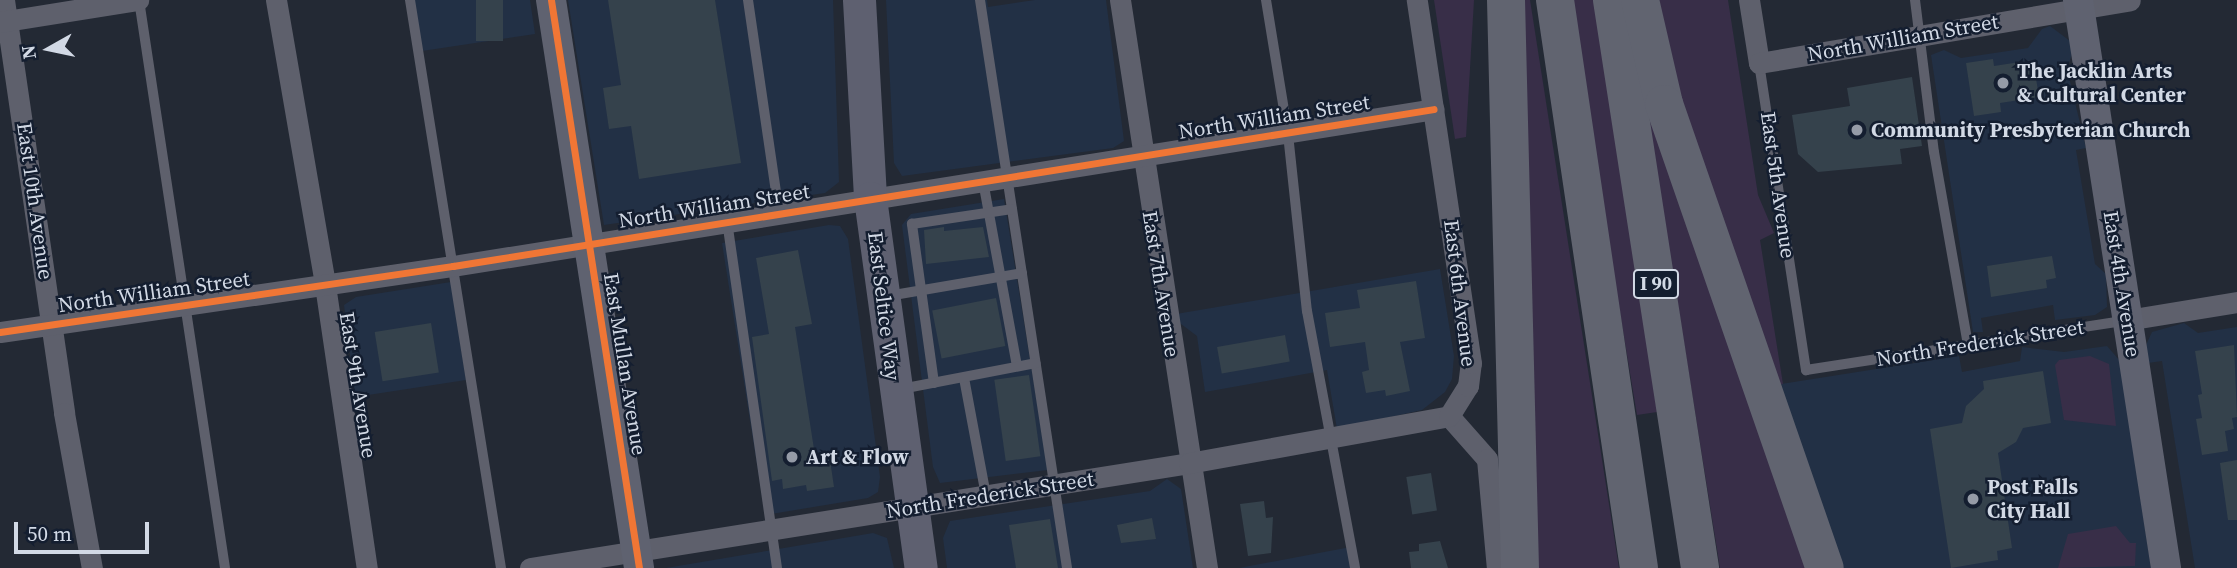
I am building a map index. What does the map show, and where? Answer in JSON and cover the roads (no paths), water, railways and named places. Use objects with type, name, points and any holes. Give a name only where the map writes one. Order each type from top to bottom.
[{"type":"highway","points":[[1506,0],[1520,429],[1520,568]]},
{"type":"highway","points":[[1555,0],[1640,568]]},
{"type":"highway","name":"I 90","points":[[1612,0],[1700,568]]},
{"type":"highway","points":[[1640,0],[1664,104],[1825,568]]},
{"type":"main road","name":"East Seltice Way","points":[[859,0],[870,198],[921,568]]},
{"type":"street","points":[[4,14],[138,0]]},
{"type":"street","name":"East 9th Avenue","points":[[276,0],[325,285],[367,568]]},
{"type":"street","name":"East Mullan Avenue","points":[[551,0],[638,559]]},
{"type":"street","name":"East 7th Avenue","points":[[1120,0],[1207,568]]},
{"type":"street","name":"East 6th Avenue","points":[[1417,0],[1471,363],[1468,386],[1449,416]]},
{"type":"street","name":"East 5th Avenue","points":[[1749,0],[1759,63]]},
{"type":"street","name":"North William Street","points":[[1759,63],[2079,4],[2130,0]]},
{"type":"street","name":"East 4th Avenue","points":[[2079,4],[2166,568]]},
{"type":"street","name":"East 10th Avenue","points":[[4,14],[92,568]]},
{"type":"street","name":"North William Street","points":[[0,332],[453,266],[1434,109]]},
{"type":"street","name":"North Frederick Street","points":[[2127,320],[2237,302]]},
{"type":"street","points":[[1449,416],[1486,459],[1497,568]]},
{"type":"street","name":"North Frederick Street","points":[[530,568],[638,559],[771,529],[1333,439],[1449,416]]},
{"type":"lane","points":[[138,0],[225,568]]},
{"type":"lane","points":[[410,0],[501,568]]},
{"type":"lane","points":[[748,0],[779,213]]},
{"type":"lane","points":[[979,0],[1067,568]]},
{"type":"lane","points":[[1266,0],[1288,134],[1307,311],[1355,568]]},
{"type":"lane","points":[[1914,0],[1934,152],[1968,344]]},
{"type":"lane","name":"East 5th Avenue","points":[[1759,63],[1806,370]]},
{"type":"lane","points":[[983,181],[1003,276],[1017,366]]},
{"type":"lane","points":[[934,383],[912,223],[1012,208]]},
{"type":"lane","points":[[727,222],[777,568]]},
{"type":"lane","points":[[882,297],[1022,273]]},
{"type":"lane","name":"North Frederick Street","points":[[1806,370],[2127,320]]},
{"type":"lane","points":[[895,390],[1035,363]]},
{"type":"lane","points":[[964,377],[986,496]]},
{"type":"place","name":"The Jacklin Arts & Cultural Center","points":[[2003,83]]},
{"type":"place","name":"Community Presbyterian Church","points":[[1857,130]]},
{"type":"place","name":"Art & Flow","points":[[792,457]]},
{"type":"place","name":"Post Falls City Hall","points":[[1973,499]]}]
